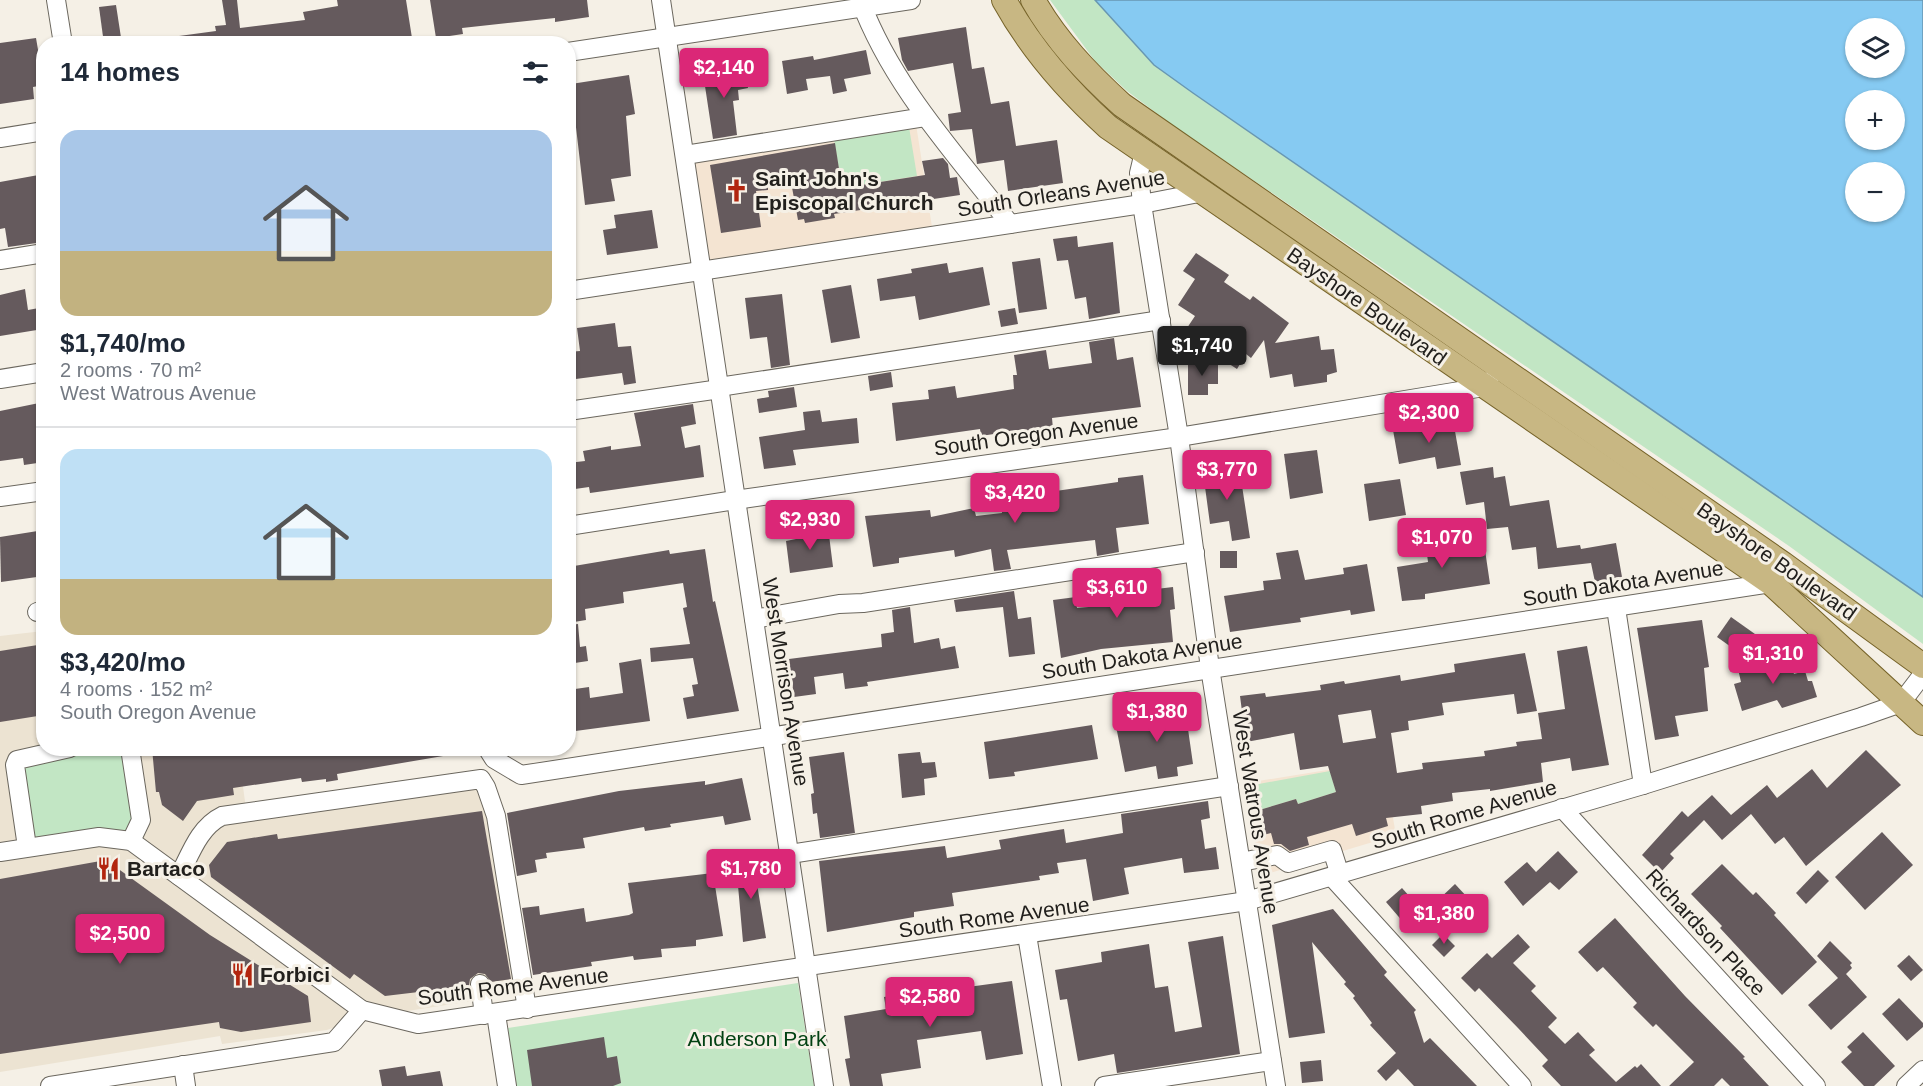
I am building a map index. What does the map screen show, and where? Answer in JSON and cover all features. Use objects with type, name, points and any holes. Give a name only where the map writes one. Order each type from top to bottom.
[{"type":"main road","name":"Bayshore Boulevard","points":[[1004,0],[1030,44],[1058,78],[1108,127],[1771,583],[1923,723]]},
{"type":"main road","name":"Bayshore Boulevard","points":[[1033,0],[1064,45],[1091,77],[1122,105],[1783,564],[1923,666]]},
{"type":"street","points":[[56,0],[62,36]]},
{"type":"street","name":"West Morrison Avenue","points":[[661,0],[824,1086]]},
{"type":"street","points":[[576,51],[667,38],[862,4],[911,0]]},
{"type":"street","points":[[862,4],[908,92],[925,117],[1010,224]]},
{"type":"street","points":[[685,155],[925,117]]},
{"type":"street","points":[[0,138],[36,132]]},
{"type":"street","name":"West Watrous Avenue","points":[[1144,152],[1139,173],[1142,204],[1179,437],[1210,668],[1276,1086]]},
{"type":"street","name":"South Orleans Avenue","points":[[576,290],[1142,204],[1204,192]]},
{"type":"street","points":[[0,260],[36,254]]},
{"type":"street","points":[[576,410],[1161,320]]},
{"type":"street","points":[[1484,387],[1501,367]]},
{"type":"street","points":[[0,379],[36,373]]},
{"type":"street","name":"South Oregon Avenue","points":[[576,525],[1179,437],[1484,387]]},
{"type":"street","points":[[0,497],[36,492]]},
{"type":"street","points":[[754,619],[839,603],[863,603],[1195,552]]},
{"type":"street","name":"South Dakota Avenue","points":[[492,756],[521,775],[1771,583]]},
{"type":"street","points":[[1616,608],[1643,785]]},
{"type":"street","points":[[1901,703],[1923,674]]},
{"type":"street","name":"South Rome Avenue","points":[[362,1010],[418,1024],[527,1010],[1247,901],[1643,785],[1901,703]]},
{"type":"street","points":[[27,847],[15,765],[17,760],[36,756]]},
{"type":"street","points":[[131,756],[141,820],[131,841]]},
{"type":"street","points":[[179,876],[202,833],[212,820],[222,816],[481,779],[496,816],[527,1010]]},
{"type":"street","points":[[789,854],[1229,786]]},
{"type":"street","name":"Richardson Place","points":[[1562,808],[1816,1086]]},
{"type":"street","points":[[0,852],[99,837],[131,841],[362,1010],[334,1042],[50,1086]]},
{"type":"street","points":[[1241,862],[1277,855],[1288,863],[1332,850],[1336,876],[1522,1086]]},
{"type":"street","points":[[1028,935],[1052,1086]]},
{"type":"street","points":[[480,984],[507,1086]]},
{"type":"street","points":[[1104,1086],[1162,1082],[1272,1061]]},
{"type":"street","points":[[183,1065],[186,1086]]},
{"type":"street","points":[[1906,1086],[1923,1070]]},
{"type":"shaded area","points":[[916,124],[932,227],[709,261],[692,157]]},
{"type":"shaded area","points":[[36,632],[36,756],[239,756],[246,809],[490,781],[523,993],[395,1013],[383,1010],[327,1030],[222,1044],[220,1036],[0,1072],[0,636]]},
{"type":"shaded area","points":[[1383,761],[1396,835],[1260,876],[1246,783]]},
{"type":"green space","points":[[1050,0],[1095,0],[1154,65],[1923,597],[1923,644],[1789,546],[1171,124],[1127,91],[1095,61]]},
{"type":"green space","points":[[909,127],[917,176],[842,188],[834,139]]},
{"type":"green space","points":[[41,756],[127,756],[141,822],[129,836],[30,839],[19,760]]},
{"type":"green space","points":[[1330,771],[1336,792],[1298,804],[1296,799],[1256,811],[1248,786]]},
{"type":"green space","name":"Anderson Park","points":[[798,983],[814,1086],[516,1086],[508,1028]]},
{"type":"water","points":[[1095,0],[1923,0],[1923,597],[1154,65]]},
{"type":"building","points":[[222,0],[237,0],[240,28],[305,20],[303,12],[338,6],[337,0],[406,0],[412,36],[179,36],[216,31],[215,26],[226,25]]},
{"type":"building","points":[[430,0],[587,0],[589,17],[555,22],[555,18],[462,28],[463,34],[436,36]]},
{"type":"building","points":[[116,5],[121,36],[103,36],[99,7]]},
{"type":"building","points":[[966,27],[972,69],[984,67],[991,104],[1009,101],[1016,146],[1057,140],[1063,183],[1008,191],[1004,160],[977,164],[972,129],[950,131],[948,114],[961,112],[953,63],[908,71],[902,60],[898,38]]},
{"type":"building","points":[[36,38],[34,99],[0,104],[0,43]]},
{"type":"building","points":[[866,50],[871,74],[844,79],[847,91],[833,94],[830,76],[806,79],[808,90],[787,94],[782,61],[813,56],[814,60]]},
{"type":"building","points":[[745,67],[748,88],[738,90],[739,100],[733,101],[737,135],[713,139],[703,73]]},
{"type":"building","points":[[629,75],[635,114],[626,116],[631,176],[611,179],[615,201],[585,205],[576,127],[576,83]]},
{"type":"building","points":[[835,143],[842,188],[925,175],[922,161],[943,158],[948,164],[950,178],[957,177],[960,195],[834,214],[835,218],[805,223],[804,219],[798,220],[791,182],[768,185],[768,190],[756,191],[761,227],[721,233],[710,165]]},
{"type":"building","points":[[36,175],[36,243],[8,247],[5,228],[0,229],[0,182]]},
{"type":"building","points":[[652,210],[658,248],[607,255],[603,230],[616,228],[614,215]]},
{"type":"building","points":[[1077,236],[1078,247],[1113,242],[1120,313],[1089,319],[1086,297],[1075,299],[1068,260],[1057,261],[1053,239]]},
{"type":"building","points":[[1196,253],[1229,275],[1224,282],[1250,300],[1253,296],[1289,323],[1275,343],[1319,336],[1321,350],[1334,349],[1337,372],[1327,375],[1327,382],[1294,387],[1292,374],[1270,378],[1264,340],[1251,358],[1246,354],[1237,369],[1183,334],[1195,316],[1178,305],[1195,279],[1183,271]]},
{"type":"building","points":[[1040,258],[1047,309],[1019,313],[1012,262]]},
{"type":"building","points":[[947,263],[949,273],[983,267],[990,305],[919,320],[915,296],[880,301],[877,279],[912,273],[911,269]]},
{"type":"building","points":[[851,285],[860,338],[831,343],[822,290]]},
{"type":"building","points":[[25,289],[28,310],[36,309],[36,330],[0,336],[0,295]]},
{"type":"building","points":[[782,294],[790,365],[771,368],[767,337],[750,339],[745,298]]},
{"type":"building","points":[[1015,308],[1018,324],[1001,327],[998,311]]},
{"type":"building","points":[[615,323],[618,347],[631,346],[636,383],[624,385],[622,373],[576,379],[576,351],[580,351],[577,328]]},
{"type":"building","points":[[1114,338],[1117,360],[1133,357],[1141,407],[1052,418],[1053,429],[1020,433],[1019,430],[981,436],[980,429],[896,441],[892,403],[929,399],[928,390],[955,386],[957,398],[1014,389],[1013,375],[1017,375],[1014,355],[1046,350],[1049,369],[1092,363],[1089,342]]},
{"type":"building","points":[[1188,362],[1218,362],[1218,384],[1208,384],[1208,395],[1188,395]]},
{"type":"building","points":[[891,372],[893,387],[870,391],[868,376]]},
{"type":"building","points":[[794,387],[797,407],[759,413],[757,399],[769,397],[768,391]]},
{"type":"building","points":[[36,404],[36,463],[24,465],[23,458],[0,461],[0,411]]},
{"type":"building","points":[[693,404],[696,424],[681,427],[685,448],[700,445],[704,477],[590,493],[589,487],[576,489],[576,462],[585,461],[583,451],[611,446],[611,450],[641,446],[634,413]]},
{"type":"building","points":[[820,410],[822,422],[857,418],[859,443],[793,450],[796,465],[764,469],[759,437],[805,430],[803,412]]},
{"type":"building","points":[[1453,420],[1461,465],[1437,469],[1435,457],[1399,464],[1393,430]]},
{"type":"building","points":[[1317,450],[1323,493],[1290,499],[1284,454]]},
{"type":"building","points":[[1239,466],[1250,538],[1232,541],[1229,521],[1210,524],[1203,472]]},
{"type":"building","points":[[1493,467],[1494,478],[1505,476],[1510,506],[1549,500],[1557,548],[1580,545],[1581,549],[1616,543],[1622,577],[1595,582],[1591,563],[1538,569],[1536,547],[1512,550],[1508,527],[1487,529],[1484,502],[1466,505],[1460,472]]},
{"type":"building","points":[[1143,475],[1149,524],[1116,528],[1119,552],[1097,556],[1095,540],[1007,550],[1011,569],[994,571],[991,549],[955,557],[954,550],[899,558],[899,563],[873,567],[865,516],[930,510],[931,517],[974,508],[976,516],[1002,513],[1001,499],[1118,482],[1118,478]]},
{"type":"building","points":[[1400,479],[1406,515],[1369,521],[1364,484]]},
{"type":"building","points":[[1439,521],[1444,556],[1485,550],[1490,584],[1425,594],[1425,599],[1402,601],[1397,567],[1428,562],[1423,524]]},
{"type":"building","points":[[828,527],[833,567],[790,573],[786,541],[796,539],[795,532]]},
{"type":"building","points":[[36,531],[36,577],[1,582],[0,537]]},
{"type":"building","points":[[705,549],[713,602],[715,601],[739,711],[687,719],[683,698],[694,696],[692,685],[698,684],[693,658],[651,662],[650,648],[690,644],[683,608],[687,607],[683,583],[623,592],[624,603],[585,609],[586,620],[576,622],[576,566],[669,550],[670,554]]},
{"type":"building","points":[[1298,550],[1305,580],[1344,574],[1343,568],[1367,564],[1375,611],[1351,615],[1350,610],[1300,618],[1301,622],[1230,632],[1224,596],[1264,590],[1263,581],[1281,579],[1276,553]]},
{"type":"building","points":[[1220,551],[1237,551],[1237,568],[1220,568]]},
{"type":"building","points":[[1145,571],[1148,590],[1173,587],[1175,609],[1170,610],[1173,642],[1101,649],[1061,658],[1053,600],[1076,597],[1077,608],[1123,604],[1119,575]]},
{"type":"building","points":[[1014,591],[1018,619],[1031,617],[1035,654],[1009,657],[1003,607],[956,612],[954,600]]},
{"type":"building","points":[[910,607],[914,643],[939,638],[941,649],[955,646],[959,668],[867,682],[868,686],[845,689],[843,673],[814,677],[816,694],[794,697],[789,659],[882,647],[881,634],[894,632],[892,610]]},
{"type":"building","points":[[1731,617],[1762,639],[1748,659],[1717,637]]},
{"type":"building","points":[[1702,620],[1709,667],[1704,668],[1708,711],[1675,716],[1679,736],[1655,740],[1637,628]]},
{"type":"building","points":[[576,624],[578,624],[580,647],[586,646],[588,661],[576,663]]},
{"type":"building","points":[[36,645],[36,716],[0,722],[0,651]]},
{"type":"building","points":[[1587,646],[1609,765],[1572,771],[1570,758],[1541,763],[1543,782],[1490,791],[1490,789],[1452,793],[1453,801],[1421,806],[1422,814],[1386,818],[1388,826],[1356,836],[1352,824],[1307,837],[1309,845],[1290,851],[1281,844],[1274,844],[1271,833],[1263,835],[1256,811],[1296,799],[1298,804],[1336,792],[1328,766],[1300,770],[1294,733],[1246,742],[1240,696],[1265,693],[1266,697],[1321,690],[1320,685],[1344,681],[1345,684],[1400,675],[1401,681],[1455,672],[1454,664],[1525,653],[1537,711],[1517,714],[1514,694],[1442,703],[1444,715],[1408,721],[1409,730],[1391,733],[1397,773],[1423,769],[1422,763],[1485,756],[1484,751],[1517,746],[1516,742],[1542,739],[1538,713],[1565,709],[1557,651]],"holes":[[[1371,710],[1376,738],[1343,743],[1338,715]]]},
{"type":"building","points":[[1777,656],[1779,662],[1789,659],[1794,674],[1805,671],[1808,681],[1812,681],[1817,697],[1782,708],[1777,700],[1742,711],[1734,684],[1741,682],[1738,669]]},
{"type":"building","points":[[641,659],[650,721],[576,731],[576,689],[589,687],[590,698],[623,693],[619,663]]},
{"type":"building","points":[[1176,707],[1177,715],[1191,713],[1193,728],[1188,729],[1193,764],[1177,767],[1178,776],[1158,779],[1156,766],[1125,772],[1116,726],[1148,720],[1147,711]]},
{"type":"building","points":[[1092,725],[1098,759],[1014,772],[1015,776],[989,779],[984,742]]},
{"type":"building","points":[[1866,750],[1901,785],[1806,866],[1784,837],[1775,844],[1751,814],[1722,840],[1704,820],[1670,854],[1674,858],[1660,873],[1642,855],[1682,811],[1688,817],[1712,795],[1731,815],[1767,785],[1777,798],[1812,769],[1827,788]]},
{"type":"building","points":[[844,752],[855,833],[820,838],[817,813],[813,814],[811,794],[814,793],[809,757]]},
{"type":"building","points":[[920,752],[922,763],[935,762],[937,777],[924,779],[925,795],[902,798],[898,754]]},
{"type":"building","points":[[153,756],[443,756],[337,774],[338,780],[326,782],[326,779],[302,782],[301,778],[233,788],[234,795],[197,801],[183,821],[162,805],[159,792],[156,792]]},
{"type":"building","points":[[742,778],[751,820],[725,825],[723,816],[670,824],[671,827],[645,831],[644,827],[583,838],[585,848],[546,853],[547,858],[535,860],[537,872],[517,876],[507,813],[619,791],[705,781],[705,785]]},
{"type":"building","points":[[1208,801],[1210,818],[1201,820],[1205,849],[1216,847],[1219,869],[1184,873],[1182,858],[1124,868],[1129,894],[1093,901],[1086,859],[1057,863],[1059,873],[1039,876],[1040,880],[952,893],[954,906],[914,912],[914,917],[827,932],[819,861],[945,846],[947,858],[1001,849],[999,840],[1064,829],[1066,843],[1123,833],[1121,814]]},
{"type":"building","points":[[482,811],[511,979],[491,982],[485,974],[478,973],[470,979],[469,986],[385,996],[354,974],[350,979],[211,877],[209,865],[227,842],[277,834],[278,839]]},
{"type":"building","points":[[1882,832],[1913,865],[1865,910],[1835,877]]},
{"type":"building","points":[[1558,851],[1578,872],[1559,890],[1550,882],[1523,906],[1504,882],[1527,862],[1536,872]]},
{"type":"building","points":[[106,860],[210,935],[308,996],[311,1022],[241,1032],[220,1028],[219,1022],[0,1054],[0,879]]},
{"type":"building","points":[[763,861],[765,883],[757,884],[766,938],[743,942],[736,863]]},
{"type":"building","points":[[1722,864],[1753,895],[1756,892],[1817,962],[1782,995],[1691,894]]},
{"type":"building","points":[[1818,870],[1829,881],[1806,904],[1796,893]]},
{"type":"building","points":[[713,873],[723,936],[696,940],[696,946],[661,949],[662,957],[634,960],[633,956],[591,962],[592,966],[533,975],[522,908],[539,906],[540,915],[584,908],[586,922],[629,915],[633,913],[628,883]]},
{"type":"building","points":[[1455,884],[1481,912],[1461,931],[1435,903]]},
{"type":"building","points":[[1402,888],[1426,915],[1410,930],[1386,902]]},
{"type":"building","points":[[1333,909],[1387,972],[1384,975],[1416,1010],[1414,1012],[1424,1043],[1430,1038],[1477,1086],[1414,1086],[1398,1069],[1386,1081],[1377,1071],[1396,1053],[1370,1025],[1372,1023],[1353,998],[1355,996],[1344,984],[1346,982],[1312,942],[1325,1033],[1289,1038],[1272,925]]},
{"type":"building","points":[[1615,918],[1685,996],[1745,1057],[1743,1058],[1769,1086],[1730,1086],[1722,1078],[1714,1086],[1669,1086],[1694,1062],[1656,1024],[1653,1027],[1633,1007],[1637,1003],[1603,967],[1597,972],[1578,952]]},
{"type":"building","points":[[1443,934],[1455,946],[1444,957],[1432,945]]},
{"type":"building","points":[[1518,934],[1530,947],[1513,963],[1536,986],[1531,991],[1557,1018],[1548,1027],[1565,1044],[1578,1032],[1595,1050],[1589,1055],[1616,1082],[1635,1066],[1637,1068],[1641,1064],[1661,1086],[1561,1086],[1542,1066],[1548,1060],[1479,988],[1475,992],[1461,978],[1487,953],[1492,958]]},
{"type":"building","points":[[1223,936],[1240,1054],[1117,1073],[1114,1054],[1078,1061],[1067,999],[1060,1000],[1055,970],[1102,962],[1101,952],[1149,944],[1155,988],[1168,986],[1175,1032],[1202,1027],[1188,942]]},
{"type":"building","points":[[1830,941],[1852,963],[1850,965],[1852,968],[1846,974],[1867,997],[1831,1030],[1808,1005],[1838,978],[1817,956]]},
{"type":"building","points":[[1909,955],[1923,970],[1911,981],[1897,966]]},
{"type":"building","points":[[1012,981],[1023,1054],[986,1060],[981,1031],[917,1040],[921,1068],[881,1074],[883,1086],[850,1086],[845,1059],[850,1058],[844,1016],[886,1009],[884,997],[968,983],[968,987]]},
{"type":"building","points":[[1899,998],[1923,1023],[1923,1027],[1907,1041],[1882,1014]]},
{"type":"building","points":[[1863,1032],[1895,1066],[1874,1086],[1864,1086],[1841,1062],[1852,1052],[1847,1047]]},
{"type":"building","points":[[604,1037],[607,1058],[617,1056],[621,1083],[613,1086],[532,1086],[527,1050]]},
{"type":"building","points":[[1321,1060],[1323,1081],[1302,1083],[1300,1062]]},
{"type":"building","points":[[405,1066],[407,1076],[440,1071],[443,1086],[382,1086],[379,1070]]},
{"type":"place","name":"Saint John's Episcopal Church","points":[[737,190]]},
{"type":"place","name":"Bartaco","points":[[109,868]]},
{"type":"place","name":"Forbici","points":[[242,974]]}]
